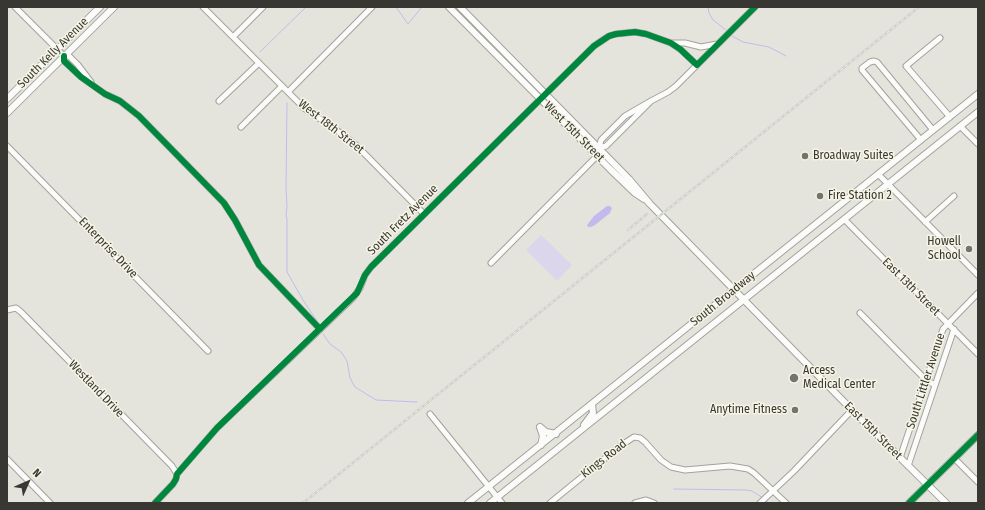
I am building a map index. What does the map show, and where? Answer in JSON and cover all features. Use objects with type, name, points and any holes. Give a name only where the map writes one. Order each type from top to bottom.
[{"type":"main road","name":"South Kelly Avenue","points":[[7,100],[100,7]]},
{"type":"main road","name":"South Kelly Avenue","points":[[7,113],[114,7]]},
{"type":"main road","name":"West 15th Street","points":[[449,7],[597,156],[635,193],[650,204]]},
{"type":"main road","name":"West 15th Street","points":[[460,7],[546,93],[629,179],[650,204],[735,289]]},
{"type":"main road","name":"South Broadway","points":[[468,503],[556,434],[978,94]]},
{"type":"main road","name":"South Broadway","points":[[490,503],[978,112]]},
{"type":"main road","points":[[950,117],[960,126]]},
{"type":"main road","points":[[597,156],[599,148]]},
{"type":"main road","points":[[836,209],[844,219]]},
{"type":"main road","name":"East 15th Street","points":[[735,289],[852,410],[946,503]]},
{"type":"main road","points":[[578,432],[593,413],[592,404]]},
{"type":"main road","points":[[541,446],[543,439],[540,427],[546,432],[556,434]]},
{"type":"main road","points":[[909,503],[978,435]]},
{"type":"street","points":[[15,7],[64,56],[64,62],[95,88],[120,101],[139,116],[224,204],[235,220],[259,265],[320,329]]},
{"type":"street","name":"West 18th Street","points":[[203,7],[311,114],[356,145],[424,214]]},
{"type":"street","points":[[233,37],[263,7]]},
{"type":"street","points":[[288,92],[372,7]]},
{"type":"street","points":[[651,101],[606,146],[599,148],[601,140],[625,116],[676,86],[755,7]]},
{"type":"street","name":"South Fretz Avenue","points":[[155,503],[173,484],[177,474],[217,428],[357,293],[365,275],[371,267],[594,46],[609,36],[626,32],[646,34],[671,43],[680,49],[697,65]]},
{"type":"street","points":[[940,38],[906,66],[950,117]]},
{"type":"street","name":"South Fretz Avenue","points":[[671,43],[684,43],[701,47],[718,44]]},
{"type":"street","points":[[921,140],[862,70],[862,68],[870,62],[877,62],[933,130]]},
{"type":"street","points":[[220,101],[259,63]]},
{"type":"street","points":[[241,127],[282,86]]},
{"type":"street","points":[[960,126],[978,144]]},
{"type":"street","name":"Enterprise Drive","points":[[7,146],[208,351]]},
{"type":"street","points":[[491,263],[597,156]]},
{"type":"street","points":[[878,174],[978,275]]},
{"type":"street","points":[[925,222],[954,196]]},
{"type":"street","name":"East 13th Street","points":[[844,219],[978,354]]},
{"type":"street","name":"South Littler Avenue","points":[[900,458],[943,329],[947,323],[978,293]]},
{"type":"street","name":"Westland Drive","points":[[10,309],[16,308],[21,312],[172,466],[177,474]]},
{"type":"street","points":[[860,313],[926,380],[935,385]]},
{"type":"street","name":"South Littler Avenue","points":[[908,466],[954,329]]},
{"type":"street","points":[[760,503],[852,410]]},
{"type":"street","points":[[430,414],[502,503]]},
{"type":"street","name":"Kings Road","points":[[550,503],[634,437],[640,438],[645,442],[661,460],[671,467],[686,470],[730,466],[748,469],[786,503]]},
{"type":"street","points":[[954,458],[978,482]]},
{"type":"street","points":[[7,459],[50,503]]},
{"type":"street","points":[[635,503],[646,500],[654,503]]},
{"type":"shaded area","points":[[607,206],[612,208],[610,213],[595,225],[588,227],[587,225],[594,216]]},
{"type":"shaded area","points":[[541,235],[572,265],[557,281],[526,250]]},
{"type":"waterway","points":[[260,52],[306,7]]},
{"type":"waterway","points":[[396,7],[408,24],[422,7]]},
{"type":"waterway","points":[[708,7],[709,13],[713,20],[726,30]]},
{"type":"waterway","points":[[732,36],[743,42],[769,47],[786,56]]},
{"type":"waterway","points":[[287,103],[287,272],[317,321]]},
{"type":"waterway","points":[[323,334],[330,344],[341,352],[347,361],[350,378],[355,387],[376,400],[417,402]]},
{"type":"waterway","points":[[674,489],[747,490],[752,491],[763,498]]},
{"type":"railway","points":[[303,503],[919,7]]},
{"type":"railway","points":[[628,230],[647,214]]},
{"type":"cycle path","points":[[155,503],[173,484],[177,474],[217,428],[357,293],[365,275],[371,267],[594,46],[609,36],[616,34],[635,32],[646,34],[671,43],[680,49],[697,65],[755,7]]},
{"type":"cycle path","points":[[64,56],[64,61],[81,77],[105,94],[120,101],[139,116],[224,203],[235,220],[259,265],[320,329]]},
{"type":"cycle path","points":[[909,503],[978,435]]},
{"type":"place","name":"Broadway Suites","points":[[805,156]]},
{"type":"place","name":"Fire Station 2","points":[[820,196]]},
{"type":"place","name":"Howell School","points":[[969,249]]},
{"type":"place","name":"Access Medical Center","points":[[794,378]]},
{"type":"place","name":"Anytime Fitness","points":[[795,410]]}]
